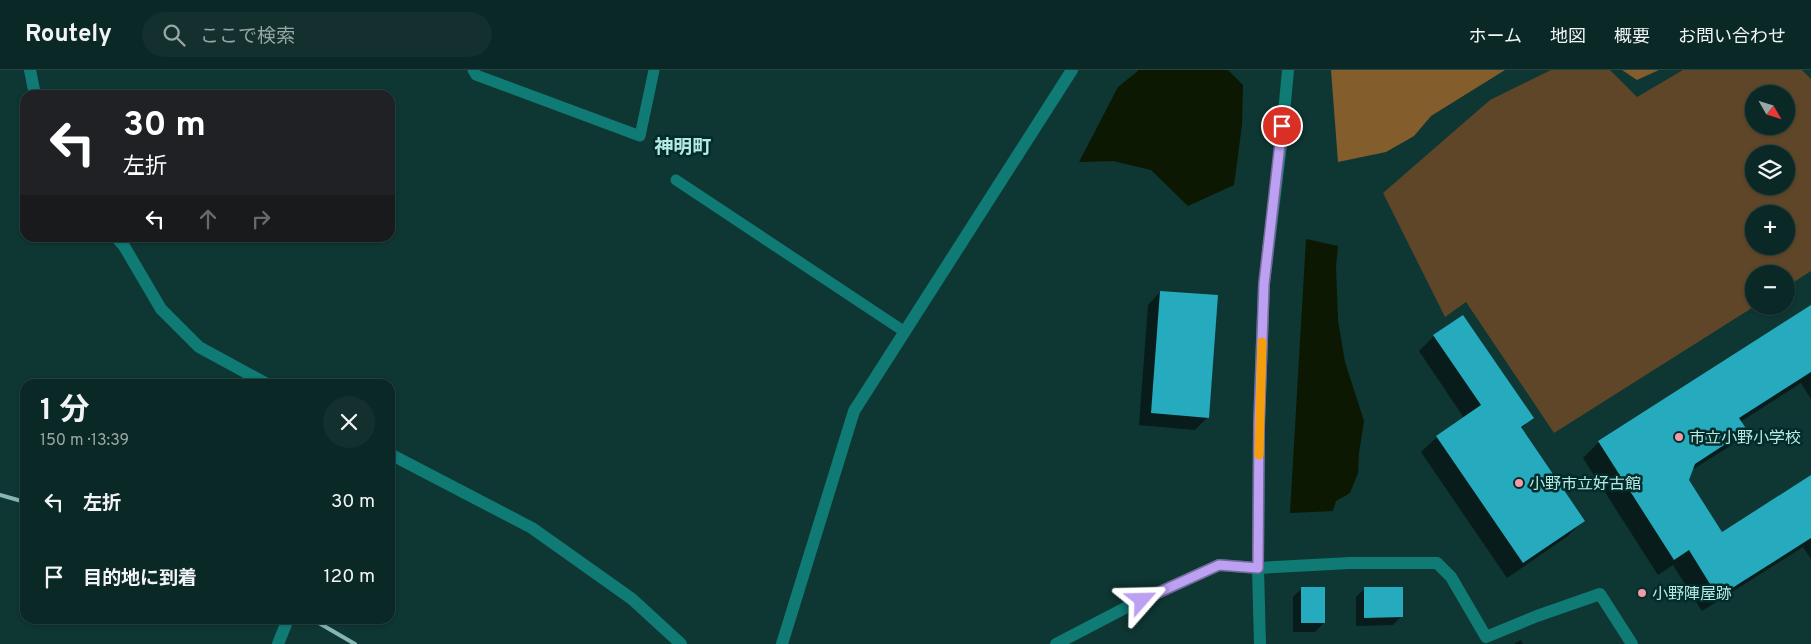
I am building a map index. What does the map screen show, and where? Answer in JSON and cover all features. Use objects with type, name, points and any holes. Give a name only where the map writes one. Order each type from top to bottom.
[{"type":"street","points":[[30,70],[34,90]]},
{"type":"street","points":[[782,644],[854,411],[1072,70]]},
{"type":"street","points":[[1260,644],[1258,568],[1259,424],[1264,284],[1288,70]]},
{"type":"street","points":[[120,242],[161,309],[198,347],[259,379]]},
{"type":"street","points":[[395,457],[532,528],[632,599],[681,644]]},
{"type":"street","points":[[1056,644],[1127,607],[1219,565],[1258,568],[1350,563],[1437,563],[1451,577],[1486,637],[1537,616],[1600,594],[1632,644]]},
{"type":"street","points":[[278,644],[286,624]]},
{"type":"lane","points":[[473,70],[476,75],[640,136],[654,70]]},
{"type":"lane","points":[[676,180],[905,332]]},
{"type":"shaded area","points":[[1139,70],[1228,70],[1243,85],[1242,125],[1234,185],[1188,206],[1151,170],[1113,161],[1079,162],[1118,87]]},
{"type":"shaded area","points":[[1331,70],[1505,70],[1431,116],[1414,136],[1386,152],[1338,162]]},
{"type":"shaded area","points":[[1551,70],[1610,70],[1637,97],[1683,70],[1802,70],[1811,79],[1811,271],[1795,281],[1795,265],[1745,265],[1745,312],[1554,433],[1466,302],[1445,317],[1383,193],[1490,100]]},
{"type":"shaded area","points":[[1622,70],[1659,70],[1637,80]]},
{"type":"shaded area","points":[[1306,239],[1338,246],[1336,266],[1338,321],[1345,362],[1364,421],[1358,473],[1350,493],[1336,501],[1333,511],[1290,513]]},
{"type":"building","points":[[1160,291],[1218,295],[1209,418],[1151,413]]},
{"type":"building","points":[[1811,305],[1811,372],[1739,418],[1747,430],[1695,464],[1689,480],[1722,532],[1811,475],[1811,538],[1718,597],[1689,550],[1674,560],[1598,441]]},
{"type":"building","points":[[1463,315],[1534,418],[1521,427],[1585,521],[1523,563],[1436,436],[1481,405],[1433,335]]},
{"type":"building","points":[[1301,587],[1325,587],[1325,623],[1301,623]]},
{"type":"building","points":[[1364,587],[1403,587],[1403,617],[1364,618]]},
{"type":"railway","points":[[0,495],[20,501]]},
{"type":"railway","points":[[321,624],[355,644]]},
{"type":"slow traffic","points":[[1259,455],[1262,342]]},
{"type":"place","name":"市立小野小学校","points":[[1679,437]]},
{"type":"place","name":"小野市立好古館","points":[[1519,483]]},
{"type":"place","name":"小野陣屋跡","points":[[1642,593]]},
{"type":"district","name":"神明町","points":[[683,146]]},
{"type":"route","points":[[1142,600],[1219,565],[1258,568],[1259,424],[1264,284],[1282,126]]}]
